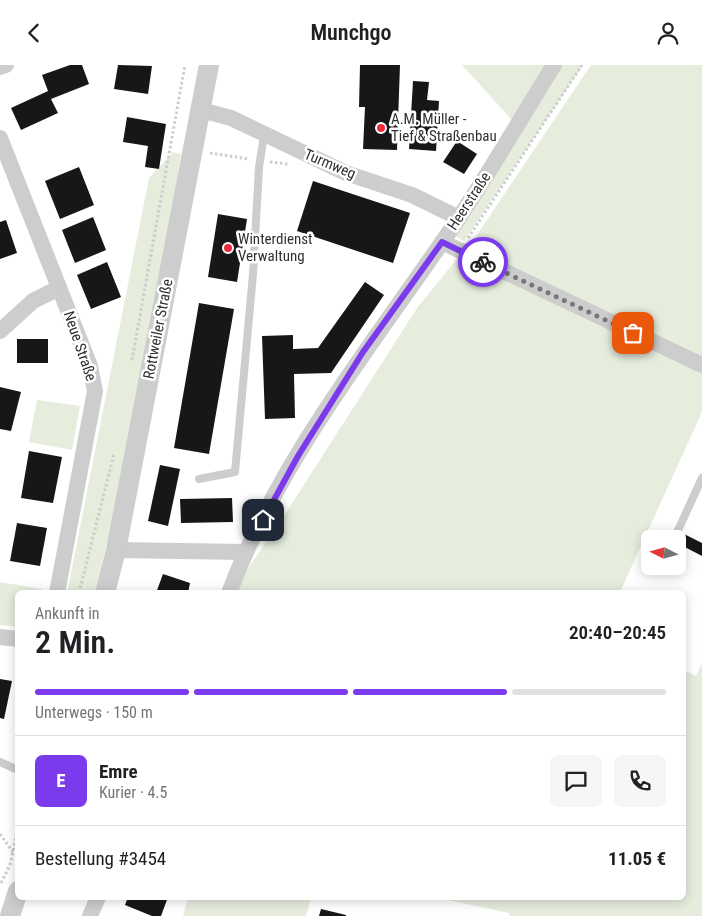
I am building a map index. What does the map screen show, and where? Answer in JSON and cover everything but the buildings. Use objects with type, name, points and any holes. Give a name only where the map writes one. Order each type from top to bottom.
[{"type":"street","points":[[0,67],[6,65]]},
{"type":"street","name":"Rottweiler Straße","points":[[96,590],[116,550],[209,65]]},
{"type":"street","name":"Heerstraße","points":[[230,590],[245,551],[298,456],[363,352],[459,218],[554,65]]},
{"type":"street","name":"Turmweg","points":[[201,110],[231,118],[346,173],[412,195],[459,218]]},
{"type":"street","name":"Neue Straße","points":[[0,138],[90,366],[95,391],[58,590]]},
{"type":"street","points":[[442,242],[702,365]]},
{"type":"street","points":[[0,331],[33,301],[59,288]]},
{"type":"street","points":[[116,550],[245,551]]},
{"type":"street","points":[[0,637],[15,639]]},
{"type":"street","points":[[10,916],[15,900]]},
{"type":"street","points":[[90,916],[97,900]]},
{"type":"lane","points":[[199,479],[235,472],[253,275],[259,167],[264,135]]},
{"type":"lane","points":[[678,530],[702,478]]},
{"type":"lane","points":[[0,762],[15,769]]},
{"type":"path","points":[[131,363],[186,65]]},
{"type":"path","points":[[460,251],[582,65]]},
{"type":"path","points":[[80,590],[115,451]]},
{"type":"path","points":[[83,577],[96,590]]},
{"type":"path","points":[[0,834],[13,852]]},
{"type":"path","points":[[0,886],[10,865],[15,842]]},
{"type":"green space","points":[[462,65],[545,65],[512,120]]},
{"type":"green space","points":[[559,65],[583,65],[464,241],[455,236]]},
{"type":"green space","points":[[591,65],[702,65],[702,362],[466,251]]},
{"type":"green space","points":[[173,152],[181,154],[158,303],[126,465],[95,590],[68,590],[149,178]]},
{"type":"green space","points":[[461,254],[702,368],[702,412],[648,530],[641,530],[641,546],[621,590],[235,590],[238,583],[286,513],[417,308]]},
{"type":"green space","points":[[37,400],[80,406],[72,450],[29,442]]},
{"type":"green space","points":[[0,582],[42,589],[15,590],[15,627],[0,625]]},
{"type":"green space","points":[[702,663],[702,916],[509,916],[509,913],[448,900],[686,900],[686,671],[696,676]]},
{"type":"green space","points":[[187,900],[310,900],[306,916],[183,916]]},
{"type":"way so far","points":[[483,262],[633,333]]},
{"type":"place","name":"A.M. Müller - Tief & Straßenbau","points":[[381,128]]},
{"type":"place","name":"Winterdienst Verwaltung","points":[[228,248]]},
{"type":"route","points":[[263,520],[298,456],[363,352],[442,242],[483,262]]}]
